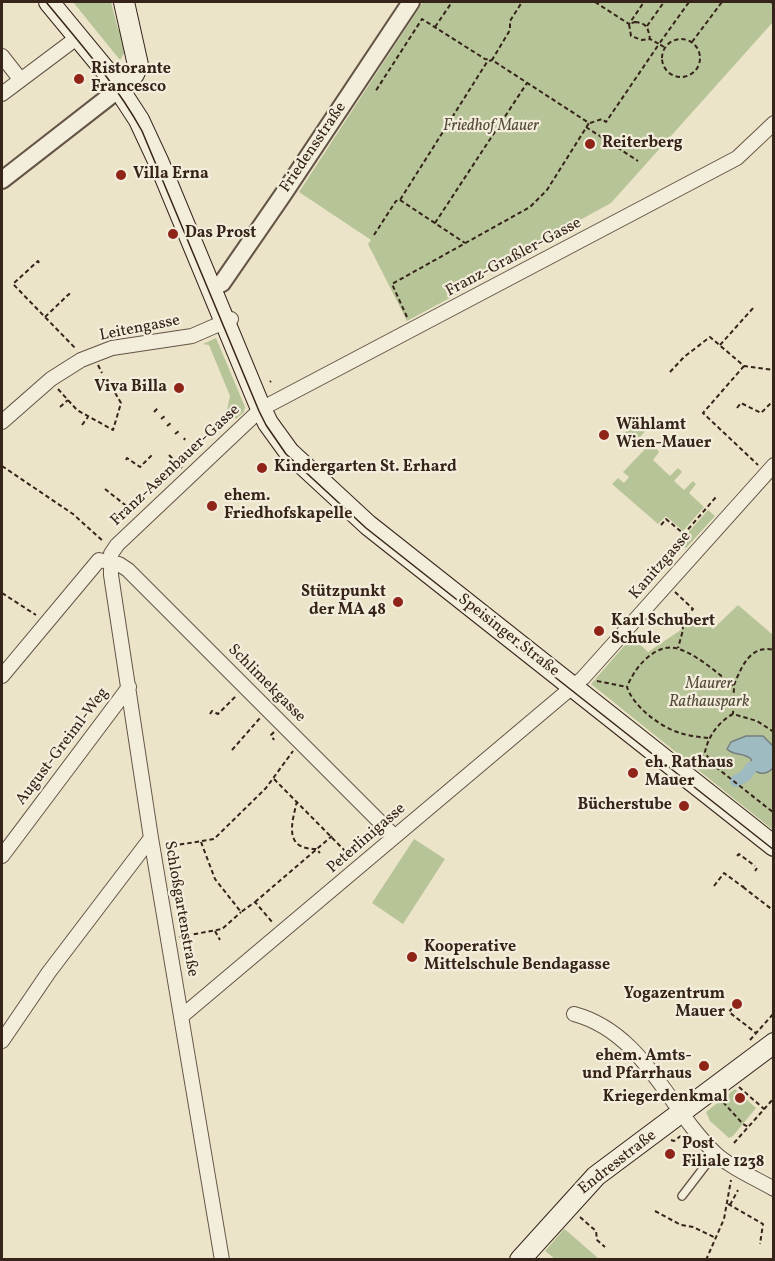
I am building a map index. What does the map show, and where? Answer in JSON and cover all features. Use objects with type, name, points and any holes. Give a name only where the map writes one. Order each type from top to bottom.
[{"type":"main road","name":"Speisinger Straße","points":[[49,2],[119,89],[150,142],[211,289],[226,316],[261,409],[289,452],[368,525],[774,846]]},
{"type":"main road","points":[[119,89],[134,74],[138,62],[124,2]]},
{"type":"main road","name":"Endresstraße","points":[[520,1260],[579,1192],[596,1176],[677,1131],[774,1043]]},
{"type":"street","name":"Friedensstraße","points":[[211,289],[222,283],[411,2]]},
{"type":"street","points":[[2,94],[78,37]]},
{"type":"street","points":[[2,56],[20,79]]},
{"type":"street","points":[[2,75],[20,79]]},
{"type":"street","points":[[2,180],[119,89]]},
{"type":"street","name":"Franz-Graßler-Gasse","points":[[261,409],[737,158],[774,123]]},
{"type":"street","name":"Leitengasse","points":[[2,422],[51,379],[81,360],[112,348],[192,336],[226,316]]},
{"type":"street","name":"Franz-Asenbauer-Gasse","points":[[111,562],[113,549],[136,525],[261,409]]},
{"type":"street","name":"Kanitzgasse","points":[[572,686],[583,678],[770,469]]},
{"type":"street","points":[[2,676],[90,569],[99,560],[111,562]]},
{"type":"street","name":"Schloßgartenstraße","points":[[111,562],[151,838],[222,1260]]},
{"type":"street","name":"Schlimekgasse","points":[[111,562],[128,570],[394,836]]},
{"type":"street","name":"Peterlinigasse","points":[[182,1016],[572,686]]},
{"type":"street","name":"August-Greiml-Weg","points":[[2,856],[129,687]]},
{"type":"street","points":[[2,1041],[49,972],[151,838]]},
{"type":"street","points":[[574,1014],[601,1025],[619,1036],[633,1050],[677,1131],[774,1189]]},
{"type":"lane","points":[[682,1196],[718,1155]]},
{"type":"path","points":[[435,27],[453,2]]},
{"type":"path","points":[[374,235],[396,201],[400,200],[486,63],[492,60],[510,30],[510,21],[522,2]]},
{"type":"path","points":[[595,2],[629,24],[640,22],[647,26],[650,39]]},
{"type":"path","points":[[644,2],[629,24],[631,36],[642,40],[650,39],[664,48]]},
{"type":"path","points":[[647,26],[664,2]]},
{"type":"path","points":[[413,330],[392,284],[530,207],[547,190],[589,123],[602,119],[606,122],[689,2]]},
{"type":"path","points":[[692,42],[722,2]]},
{"type":"path","points":[[375,92],[422,19],[485,59],[492,60],[589,123]]},
{"type":"path","points":[[680,39],[692,42],[700,52],[700,64],[692,75],[679,78],[667,73],[662,61],[664,48],[669,43],[680,39]]},
{"type":"path","points":[[435,223],[527,83]]},
{"type":"path","points":[[586,127],[638,161]]},
{"type":"path","points":[[400,200],[465,243]]},
{"type":"path","points":[[39,263],[38,261],[13,284],[80,353]]},
{"type":"path","points":[[45,317],[69,294],[72,296]]},
{"type":"path","points":[[720,345],[753,307]]},
{"type":"path","points":[[670,372],[684,357],[710,337],[744,366],[774,370]]},
{"type":"path","points":[[744,366],[703,413],[770,469]]},
{"type":"path","points":[[56,386],[77,410],[113,430],[121,403],[109,382]]},
{"type":"path","points":[[60,407],[68,400]]},
{"type":"path","points":[[736,408],[741,403],[761,413],[774,400]]},
{"type":"path","points":[[154,412],[159,407]]},
{"type":"path","points":[[161,419],[166,415]]},
{"type":"path","points":[[82,425],[88,417]]},
{"type":"path","points":[[167,426],[172,422]]},
{"type":"path","points":[[175,434],[179,431]]},
{"type":"path","points":[[126,459],[140,467],[146,464],[153,454]]},
{"type":"path","points":[[169,455],[182,469]]},
{"type":"path","points":[[2,466],[73,514],[103,541]]},
{"type":"path","points":[[105,489],[132,510]]},
{"type":"path","points":[[679,540],[716,497]]},
{"type":"path","points":[[661,525],[666,519],[684,534]]},
{"type":"path","points":[[672,591],[693,609],[682,620],[683,630],[678,648]]},
{"type":"path","points":[[2,593],[38,617]]},
{"type":"path","points":[[708,738],[682,734],[666,726],[644,711],[630,695],[627,687],[639,665],[648,658],[658,652],[678,648],[704,663],[734,686]]},
{"type":"path","points":[[693,768],[705,752],[708,738],[733,714],[734,686],[742,665],[754,652],[764,648],[774,650]]},
{"type":"path","points":[[592,680],[627,687]]},
{"type":"path","points":[[210,714],[212,711],[218,714],[237,695]]},
{"type":"path","points":[[733,714],[757,722],[774,732]]},
{"type":"path","points":[[232,750],[260,718]]},
{"type":"path","points":[[251,720],[255,724]]},
{"type":"path","points":[[274,732],[271,735],[274,740]]},
{"type":"path","points":[[165,847],[218,837],[258,797],[291,752],[295,751]]},
{"type":"path","points":[[705,752],[718,769],[774,813]]},
{"type":"path","points":[[274,778],[360,867]]},
{"type":"path","points":[[288,792],[292,788]]},
{"type":"path","points":[[297,801],[292,824],[293,838],[304,848],[316,849],[320,854]]},
{"type":"path","points":[[306,810],[310,806]]},
{"type":"path","points":[[179,937],[222,929],[316,849],[333,829]]},
{"type":"path","points":[[201,842],[215,879],[241,912]]},
{"type":"path","points":[[742,850],[738,855],[756,868]]},
{"type":"path","points":[[168,864],[175,863]]},
{"type":"path","points":[[292,870],[296,874]]},
{"type":"path","points":[[714,886],[724,873],[774,912]]},
{"type":"path","points":[[272,887],[276,891]]},
{"type":"path","points":[[172,892],[179,891]]},
{"type":"path","points":[[228,896],[233,892]]},
{"type":"path","points":[[255,902],[276,928]]},
{"type":"path","points":[[237,916],[241,921]]},
{"type":"path","points":[[215,931],[220,940]]},
{"type":"path","points":[[737,1004],[729,1012],[756,1033]]},
{"type":"path","points":[[747,1045],[773,1011]]},
{"type":"path","points":[[738,1086],[764,1109]]},
{"type":"path","points":[[734,1143],[774,1098]]},
{"type":"path","points":[[720,1099],[748,1127]]},
{"type":"path","points":[[729,1204],[732,1177]]},
{"type":"path","points":[[706,1260],[729,1204],[738,1190],[730,1185]]},
{"type":"path","points":[[729,1204],[763,1224],[760,1244]]},
{"type":"path","points":[[655,1211],[681,1225],[693,1227],[716,1238]]},
{"type":"path","points":[[576,1213],[596,1231],[597,1240],[605,1247]]},
{"type":"green space","points":[[73,2],[111,2],[126,50],[120,60]]},
{"type":"green space","name":"Friedhof Mauer","points":[[423,2],[773,2],[773,22],[611,203],[489,270],[461,292],[407,321],[368,244],[371,240],[299,192]]},
{"type":"green space","points":[[216,338],[245,407],[244,412],[236,419],[227,410],[230,396],[209,345],[203,344]]},
{"type":"green space","points":[[637,419],[647,429],[636,442],[625,433]]},
{"type":"green space","points":[[648,446],[656,448],[659,452],[653,460],[670,476],[678,468],[682,472],[674,481],[684,490],[693,481],[696,484],[689,493],[704,507],[683,531],[666,516],[658,524],[612,484],[618,478],[624,483],[629,477],[623,472]]},
{"type":"green space","points":[[708,510],[715,516],[686,548],[679,543]]},
{"type":"green space","name":"Maurer Rathauspark","points":[[738,605],[773,635],[773,830],[591,684],[632,637],[648,652],[700,617],[713,629]]},
{"type":"green space","points":[[414,839],[445,859],[403,924],[372,903]]},
{"type":"green space","points":[[735,1089],[756,1108],[729,1138],[710,1121],[706,1112]]},
{"type":"green space","points":[[564,1229],[599,1259],[555,1259],[545,1251]]},
{"type":"water","points":[[746,736],[763,736],[773,746],[773,768],[769,771],[762,773],[755,771],[751,759],[727,749],[731,742]]},
{"type":"waterway","points":[[736,781],[745,776],[752,767]]},
{"type":"tram line","points":[[46,2],[109,80],[142,131],[259,411],[286,454],[366,528],[774,850]]},
{"type":"place","name":"Ristorante Francesco","points":[[79,79]]},
{"type":"place","name":"Reiterberg","points":[[590,144]]},
{"type":"place","name":"Villa Erna","points":[[121,175]]},
{"type":"place","name":"Das Prost","points":[[173,234]]},
{"type":"place","name":"Viva Billa","points":[[179,388]]},
{"type":"place","name":"Wählamt Wien-Mauer","points":[[604,435]]},
{"type":"place","name":"Kindergarten St. Erhard","points":[[262,468]]},
{"type":"place","name":"ehem. Friedhofskapelle","points":[[212,506]]},
{"type":"place","name":"Stützpunkt der MA 48","points":[[398,602]]},
{"type":"place","name":"Karl Schubert Schule","points":[[599,631]]},
{"type":"place","name":"eh. Rathaus Mauer","points":[[633,773]]},
{"type":"place","name":"Bücherstube","points":[[684,806]]},
{"type":"place","name":"Kooperative Mittelschule Bendagasse","points":[[412,957]]},
{"type":"place","name":"Yogazentrum Mauer","points":[[737,1004]]},
{"type":"place","name":"ehem. Amts- und Pfarrhaus","points":[[704,1066]]},
{"type":"place","name":"Kriegerdenkmal","points":[[740,1098]]},
{"type":"place","name":"Post Filiale 1238","points":[[670,1154]]}]
